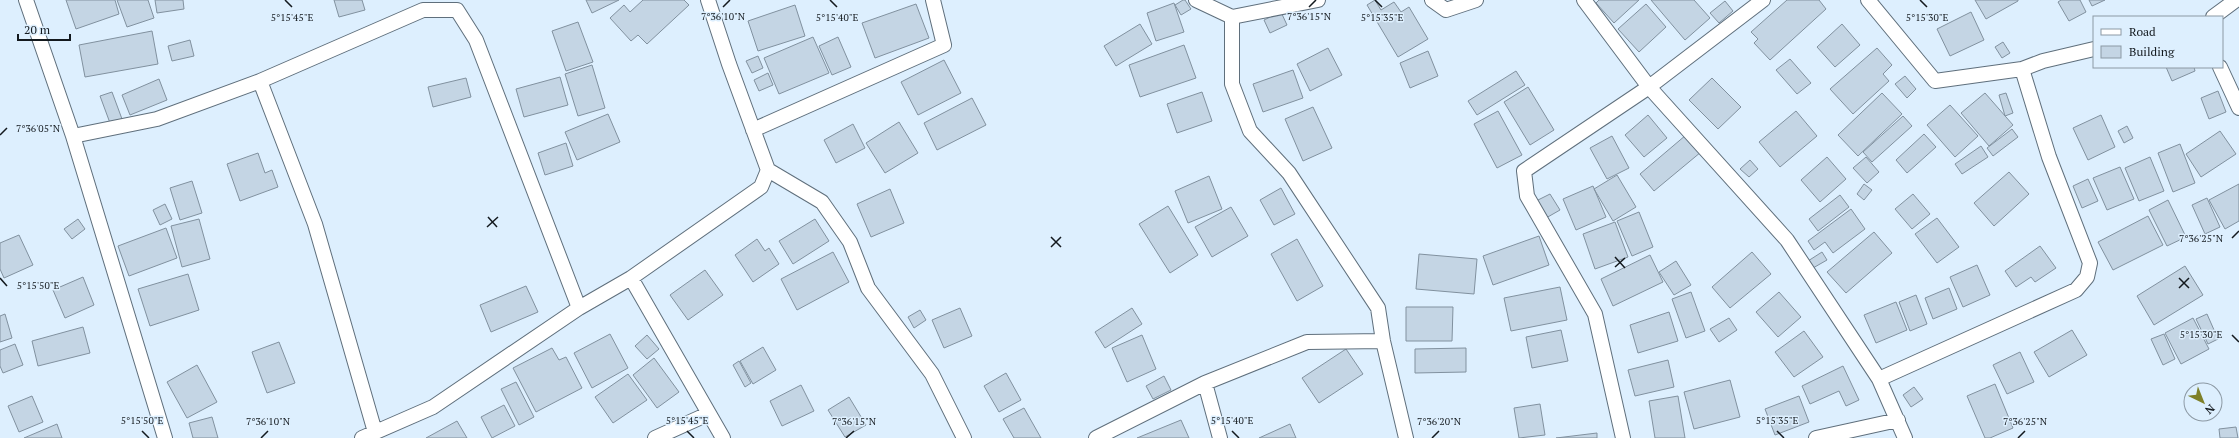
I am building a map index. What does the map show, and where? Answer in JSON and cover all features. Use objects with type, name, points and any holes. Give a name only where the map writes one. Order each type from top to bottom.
[{"type":"street","points":[[26,0],[74,136],[165,438]]},
{"type":"street","points":[[708,0],[729,64],[768,170],[822,202],[850,242],[868,288],[932,374],[964,438]]},
{"type":"street","points":[[753,130],[944,45],[933,0]]},
{"type":"street","points":[[1196,0],[1232,17],[1318,0]]},
{"type":"street","points":[[1432,0],[1446,10],[1476,0]]},
{"type":"street","points":[[1584,0],[1649,87],[1787,240],[1879,379],[1905,438]]},
{"type":"street","points":[[1623,438],[1595,314],[1527,196],[1524,171],[1649,87],[1763,0]]},
{"type":"street","points":[[1868,0],[1935,81],[2022,69],[2043,61],[2093,50]]},
{"type":"street","points":[[2214,16],[2236,0]]},
{"type":"street","points":[[74,136],[157,119],[260,81],[423,10],[457,10],[476,40],[579,308]]},
{"type":"street","points":[[1232,17],[1232,84],[1250,131],[1290,173],[1378,308],[1383,341],[1406,438]]},
{"type":"street","points":[[2220,68],[2239,108]]},
{"type":"street","points":[[1879,379],[2076,290],[2088,277],[2090,262],[2049,157],[2022,69]]},
{"type":"street","points":[[260,81],[315,224],[375,432]]},
{"type":"street","points":[[362,438],[433,407],[579,308],[631,278],[761,187],[768,170]]},
{"type":"street","points":[[631,278],[723,438]]},
{"type":"street","points":[[1096,438],[1205,383],[1307,342],[1383,341]]},
{"type":"street","points":[[1205,383],[1220,438]]},
{"type":"street","points":[[655,438],[708,414]]},
{"type":"street","points":[[1816,438],[1898,420]]},
{"type":"building","points":[[66,0],[115,0],[119,14],[76,29]]},
{"type":"building","points":[[117,0],[148,0],[154,18],[127,27]]},
{"type":"building","points":[[155,0],[183,0],[184,9],[157,13]]},
{"type":"building","points":[[334,0],[362,0],[365,10],[339,17]]},
{"type":"building","points":[[586,0],[619,0],[592,13]]},
{"type":"building","points":[[643,0],[684,0],[689,5],[647,44],[638,35],[631,41],[610,18],[624,5],[630,12]]},
{"type":"building","points":[[1185,0],[1191,9],[1181,15],[1175,5]]},
{"type":"building","points":[[1375,0],[1381,10],[1394,2],[1401,12],[1409,7],[1428,39],[1398,57],[1367,5]]},
{"type":"building","points":[[1599,0],[1639,0],[1614,23],[1596,3]]},
{"type":"building","points":[[1651,0],[1694,0],[1710,18],[1685,40]]},
{"type":"building","points":[[1787,0],[1819,0],[1826,9],[1770,60],[1754,43],[1758,39],[1751,32]]},
{"type":"building","points":[[1975,0],[2018,0],[2018,1],[1986,19]]},
{"type":"building","points":[[2061,0],[2080,0],[2086,12],[2069,21],[2058,2]]},
{"type":"building","points":[[2089,0],[2105,0],[2092,6]]},
{"type":"building","points":[[1725,1],[1733,11],[1719,23],[1710,13]]},
{"type":"building","points":[[1174,3],[1184,32],[1156,41],[1147,13]]},
{"type":"building","points":[[916,4],[929,38],[875,58],[862,23]]},
{"type":"building","points":[[1646,4],[1666,27],[1639,52],[1618,29]]},
{"type":"building","points":[[795,5],[805,36],[758,51],[748,21]]},
{"type":"building","points":[[1281,12],[1287,25],[1270,33],[1264,20]]},
{"type":"building","points":[[1971,12],[1984,40],[1950,56],[1937,29]]},
{"type":"building","points":[[578,22],[593,62],[566,71],[552,31]]},
{"type":"building","points":[[1140,24],[1152,44],[1116,66],[1104,46]]},
{"type":"building","points":[[1842,24],[1860,45],[1835,67],[1817,47]]},
{"type":"building","points":[[152,31],[158,64],[85,77],[79,45]]},
{"type":"building","points":[[813,37],[829,73],[779,94],[764,58]]},
{"type":"building","points":[[838,37],[851,67],[832,75],[819,46]]},
{"type":"building","points":[[190,40],[194,56],[172,61],[168,46]]},
{"type":"building","points":[[2003,42],[2010,53],[2002,58],[1995,47]]},
{"type":"building","points":[[1184,45],[1196,78],[1140,97],[1129,65]]},
{"type":"building","points":[[1328,48],[1342,75],[1310,91],[1297,64]]},
{"type":"building","points":[[1877,48],[1892,65],[1883,74],[1889,81],[1853,114],[1830,89]]},
{"type":"building","points":[[1428,51],[1438,76],[1410,88],[1400,63]]},
{"type":"building","points":[[758,56],[763,68],[752,73],[746,61]]},
{"type":"building","points":[[1790,59],[1811,83],[1797,94],[1776,70]]},
{"type":"building","points":[[944,60],[961,93],[918,115],[901,82]]},
{"type":"building","points":[[592,65],[605,108],[578,116],[565,74]]},
{"type":"building","points":[[2166,68],[2194,68],[2195,71],[2172,81]]},
{"type":"building","points":[[1293,70],[1303,98],[1263,112],[1253,84]]},
{"type":"building","points":[[1516,71],[1525,85],[1477,115],[1468,101]]},
{"type":"building","points":[[768,73],[773,85],[759,91],[754,80]]},
{"type":"building","points":[[1905,76],[1916,89],[1907,98],[1895,84]]},
{"type":"building","points":[[560,77],[568,105],[524,117],[516,89]]},
{"type":"building","points":[[466,78],[471,97],[433,107],[428,87]]},
{"type":"building","points":[[1712,78],[1741,107],[1718,129],[1689,100]]},
{"type":"building","points":[[159,79],[167,100],[130,115],[122,95]]},
{"type":"building","points":[[1528,87],[1554,130],[1530,145],[1504,102]]},
{"type":"building","points":[[2218,91],[2226,112],[2209,119],[2201,98]]},
{"type":"building","points":[[112,92],[122,119],[110,123],[100,96]]},
{"type":"building","points":[[1202,92],[1212,121],[1177,133],[1167,104]]},
{"type":"building","points":[[1882,93],[1902,114],[1858,156],[1838,135]]},
{"type":"building","points":[[1985,93],[2013,125],[1989,146],[1961,113]]},
{"type":"building","points":[[2006,93],[2013,113],[2005,116],[1999,95]]},
{"type":"building","points":[[972,98],[986,125],[937,150],[924,123]]},
{"type":"building","points":[[1950,105],[1978,136],[1955,157],[1927,125]]},
{"type":"building","points":[[1313,107],[1332,148],[1303,161],[1285,119]]},
{"type":"building","points":[[1498,111],[1522,155],[1497,168],[1474,124]]},
{"type":"building","points":[[1796,111],[1817,136],[1780,167],[1759,142]]},
{"type":"building","points":[[608,114],[620,142],[577,160],[565,132]]},
{"type":"building","points":[[1648,115],[1667,138],[1644,157],[1625,135]]},
{"type":"building","points":[[2101,115],[2115,147],[2088,160],[2073,128]]},
{"type":"building","points":[[1903,116],[1912,126],[1872,162],[1863,152]]},
{"type":"building","points":[[899,122],[918,153],[885,173],[866,143]]},
{"type":"building","points":[[853,124],[865,148],[836,163],[824,140]]},
{"type":"building","points":[[2127,126],[2133,138],[2124,143],[2118,131]]},
{"type":"building","points":[[2012,129],[2018,137],[1993,156],[1987,148]]},
{"type":"building","points":[[2220,131],[2236,154],[2201,177],[2186,154]]},
{"type":"building","points":[[1924,134],[1936,147],[1907,173],[1896,160]]},
{"type":"building","points":[[1686,135],[1701,152],[1654,191],[1640,174]]},
{"type":"building","points":[[1612,136],[1629,168],[1607,179],[1590,148]]},
{"type":"building","points":[[566,143],[573,166],[545,175],[538,153]]},
{"type":"building","points":[[2180,144],[2195,183],[2173,192],[2158,153]]},
{"type":"building","points":[[1981,146],[1988,157],[1962,174],[1955,164]]},
{"type":"building","points":[[258,153],[265,173],[272,170],[278,187],[240,201],[227,164]]},
{"type":"building","points":[[1827,157],[1846,179],[1820,202],[1801,180]]},
{"type":"building","points":[[1866,157],[1879,172],[1867,183],[1853,168]]},
{"type":"building","points":[[2150,157],[2164,191],[2139,201],[2125,168]]},
{"type":"building","points":[[1750,160],[1758,169],[1749,177],[1740,169]]},
{"type":"building","points":[[2120,167],[2134,199],[2107,210],[2093,178]]},
{"type":"building","points":[[2009,172],[2029,194],[1994,226],[1974,203]]},
{"type":"building","points":[[1617,175],[1636,207],[1613,221],[1594,189]]},
{"type":"building","points":[[1209,176],[1222,209],[1188,223],[1175,191]]},
{"type":"building","points":[[2088,179],[2098,201],[2082,208],[2073,186]]},
{"type":"building","points":[[192,181],[202,213],[180,220],[170,188]]},
{"type":"building","points":[[1864,184],[1872,190],[1864,200],[1857,194]]},
{"type":"building","points":[[2239,184],[2239,221],[2225,229],[2209,200]]},
{"type":"building","points":[[1593,186],[1606,217],[1576,230],[1563,199]]},
{"type":"building","points":[[1281,188],[1295,214],[1274,225],[1260,200]]},
{"type":"building","points":[[890,189],[904,223],[871,237],[857,204]]},
{"type":"building","points":[[1550,194],[1560,210],[1546,218],[1536,201]]},
{"type":"building","points":[[1913,194],[1930,214],[1912,229],[1895,209]]},
{"type":"building","points":[[1840,195],[1849,207],[1818,231],[1809,219]]},
{"type":"building","points":[[2207,198],[2220,227],[2205,234],[2192,205]]},
{"type":"building","points":[[2168,200],[2186,237],[2167,246],[2149,210]]},
{"type":"building","points":[[165,204],[172,219],[160,225],[153,210]]},
{"type":"building","points":[[1168,206],[1198,255],[1170,273],[1139,224]]},
{"type":"building","points":[[1231,207],[1248,236],[1212,257],[1195,227]]},
{"type":"building","points":[[1851,209],[1865,229],[1833,253],[1825,242],[1814,250],[1808,241]]},
{"type":"building","points":[[1639,212],[1653,247],[1632,256],[1617,221]]},
{"type":"building","points":[[2148,216],[2163,245],[2113,270],[2098,242]]},
{"type":"building","points":[[1937,218],[1959,247],[1937,263],[1915,234]]},
{"type":"building","points":[[78,219],[85,229],[72,239],[64,229]]},
{"type":"building","points":[[199,219],[210,259],[182,267],[171,226]]},
{"type":"building","points":[[815,219],[829,241],[793,264],[779,241]]},
{"type":"building","points":[[1615,222],[1628,257],[1595,269],[1583,234]]},
{"type":"building","points":[[166,228],[177,258],[129,276],[118,246]]},
{"type":"building","points":[[1874,232],[1892,253],[1846,293],[1827,272]]},
{"type":"building","points":[[19,235],[33,265],[4,278],[0,269],[0,243]]},
{"type":"building","points":[[1539,236],[1549,265],[1493,285],[1483,256]]},
{"type":"building","points":[[757,239],[765,251],[769,248],[779,264],[753,282],[735,255]]},
{"type":"building","points":[[1297,239],[1323,286],[1297,301],[1271,254]]},
{"type":"building","points":[[2040,246],[2056,268],[2035,282],[2031,277],[2016,287],[2005,271]]},
{"type":"building","points":[[833,252],[849,282],[797,310],[781,279]]},
{"type":"building","points":[[1752,252],[1771,274],[1730,308],[1712,287]]},
{"type":"building","points":[[1822,252],[1827,260],[1813,268],[1808,261]]},
{"type":"building","points":[[1419,254],[1477,259],[1474,294],[1416,289]]},
{"type":"building","points":[[1650,255],[1663,282],[1613,306],[1601,279]]},
{"type":"building","points":[[1676,261],[1691,285],[1674,295],[1659,272]]},
{"type":"building","points":[[1977,265],[1990,295],[1963,307],[1950,277]]},
{"type":"building","points":[[2185,266],[2203,295],[2154,325],[2137,296]]},
{"type":"building","points":[[705,270],[723,295],[688,320],[670,295]]},
{"type":"building","points":[[188,274],[199,310],[150,326],[138,289]]},
{"type":"building","points":[[83,277],[94,305],[65,318],[53,290]]},
{"type":"building","points":[[526,286],[538,312],[491,332],[480,305]]},
{"type":"building","points":[[1560,287],[1567,320],[1511,331],[1504,298]]},
{"type":"building","points":[[1949,288],[1957,309],[1933,319],[1925,298]]},
{"type":"building","points":[[1691,292],[1705,331],[1686,338],[1672,299]]},
{"type":"building","points":[[1779,292],[1801,317],[1778,337],[1756,312]]},
{"type":"building","points":[[1916,295],[1927,324],[1910,331],[1899,302]]},
{"type":"building","points":[[1896,302],[1907,330],[1876,343],[1864,315]]},
{"type":"building","points":[[1406,307],[1453,307],[1452,341],[1406,341]]},
{"type":"building","points":[[960,308],[972,336],[944,348],[932,320]]},
{"type":"building","points":[[1132,308],[1142,324],[1105,348],[1095,332]]},
{"type":"building","points":[[920,310],[926,320],[914,328],[908,317]]},
{"type":"building","points":[[1669,312],[1678,341],[1638,353],[1630,325]]},
{"type":"building","points":[[5,314],[12,338],[0,342],[0,316]]},
{"type":"building","points":[[2207,314],[2218,339],[2208,344],[2196,319]]},
{"type":"building","points":[[1729,318],[1737,330],[1719,342],[1710,329]]},
{"type":"building","points":[[2193,318],[2209,349],[2181,364],[2165,333]]},
{"type":"building","points":[[83,327],[90,353],[38,366],[32,341]]},
{"type":"building","points":[[1561,330],[1568,361],[1532,368],[1526,337]]},
{"type":"building","points":[[2072,330],[2087,355],[2049,377],[2034,352]]},
{"type":"building","points":[[1804,331],[1823,357],[1794,377],[1775,352]]},
{"type":"building","points":[[610,334],[628,368],[592,388],[574,353]]},
{"type":"building","points":[[2164,334],[2175,359],[2163,365],[2151,339]]},
{"type":"building","points":[[647,335],[659,349],[647,359],[635,346]]},
{"type":"building","points":[[1142,335],[1156,369],[1127,382],[1112,348]]},
{"type":"building","points":[[279,342],[295,383],[267,393],[252,352]]},
{"type":"building","points":[[15,344],[23,365],[3,373],[0,366],[0,350]]},
{"type":"building","points":[[763,347],[776,370],[753,384],[740,361]]},
{"type":"building","points":[[552,348],[559,360],[566,357],[582,388],[536,412],[513,368]]},
{"type":"building","points":[[1466,348],[1466,372],[1415,373],[1415,349]]},
{"type":"building","points":[[1346,349],[1363,374],[1319,403],[1302,378]]},
{"type":"building","points":[[2020,352],[2034,382],[2007,394],[1993,365]]},
{"type":"building","points":[[654,358],[679,392],[657,408],[633,375]]},
{"type":"building","points":[[1668,360],[1674,387],[1635,396],[1628,370]]},
{"type":"building","points":[[739,361],[751,383],[745,387],[733,365]]},
{"type":"building","points":[[197,365],[217,402],[187,418],[167,382]]},
{"type":"building","points":[[1843,366],[1859,400],[1846,406],[1839,391],[1810,404],[1802,386]]},
{"type":"building","points":[[1006,373],[1021,400],[999,412],[984,386]]},
{"type":"building","points":[[628,374],[647,400],[613,423],[595,397]]},
{"type":"building","points":[[1164,376],[1171,390],[1153,399],[1146,386]]},
{"type":"building","points":[[1730,380],[1740,417],[1694,429],[1684,392]]},
{"type":"building","points":[[516,382],[534,417],[519,425],[501,389]]},
{"type":"building","points":[[1995,384],[2013,428],[1990,438],[1985,438],[1967,396]]},
{"type":"building","points":[[801,385],[814,411],[782,426],[770,401]]},
{"type":"building","points":[[1914,387],[1923,399],[1911,407],[1903,395]]},
{"type":"building","points":[[32,396],[43,422],[19,432],[8,406]]},
{"type":"building","points":[[1678,396],[1685,438],[1655,438],[1649,401]]},
{"type":"building","points":[[1799,396],[1809,422],[1775,435],[1765,409]]},
{"type":"building","points":[[849,397],[866,425],[845,437],[828,410]]},
{"type":"building","points":[[1540,404],[1545,435],[1519,438],[1514,408]]},
{"type":"building","points":[[504,405],[515,426],[492,438],[481,417]]},
{"type":"building","points":[[1024,408],[1041,438],[1014,438],[1003,419]]},
{"type":"building","points":[[212,417],[218,438],[193,438],[189,423]]},
{"type":"building","points":[[1181,420],[1189,438],[1137,438]]},
{"type":"building","points":[[457,421],[467,438],[426,438]]},
{"type":"building","points":[[57,424],[62,438],[24,438]]},
{"type":"building","points":[[1290,424],[1296,438],[1259,438]]},
{"type":"building","points":[[2236,427],[2238,438],[2220,438],[2219,429]]},
{"type":"building","points":[[1597,433],[1597,438],[1556,438]]}]
